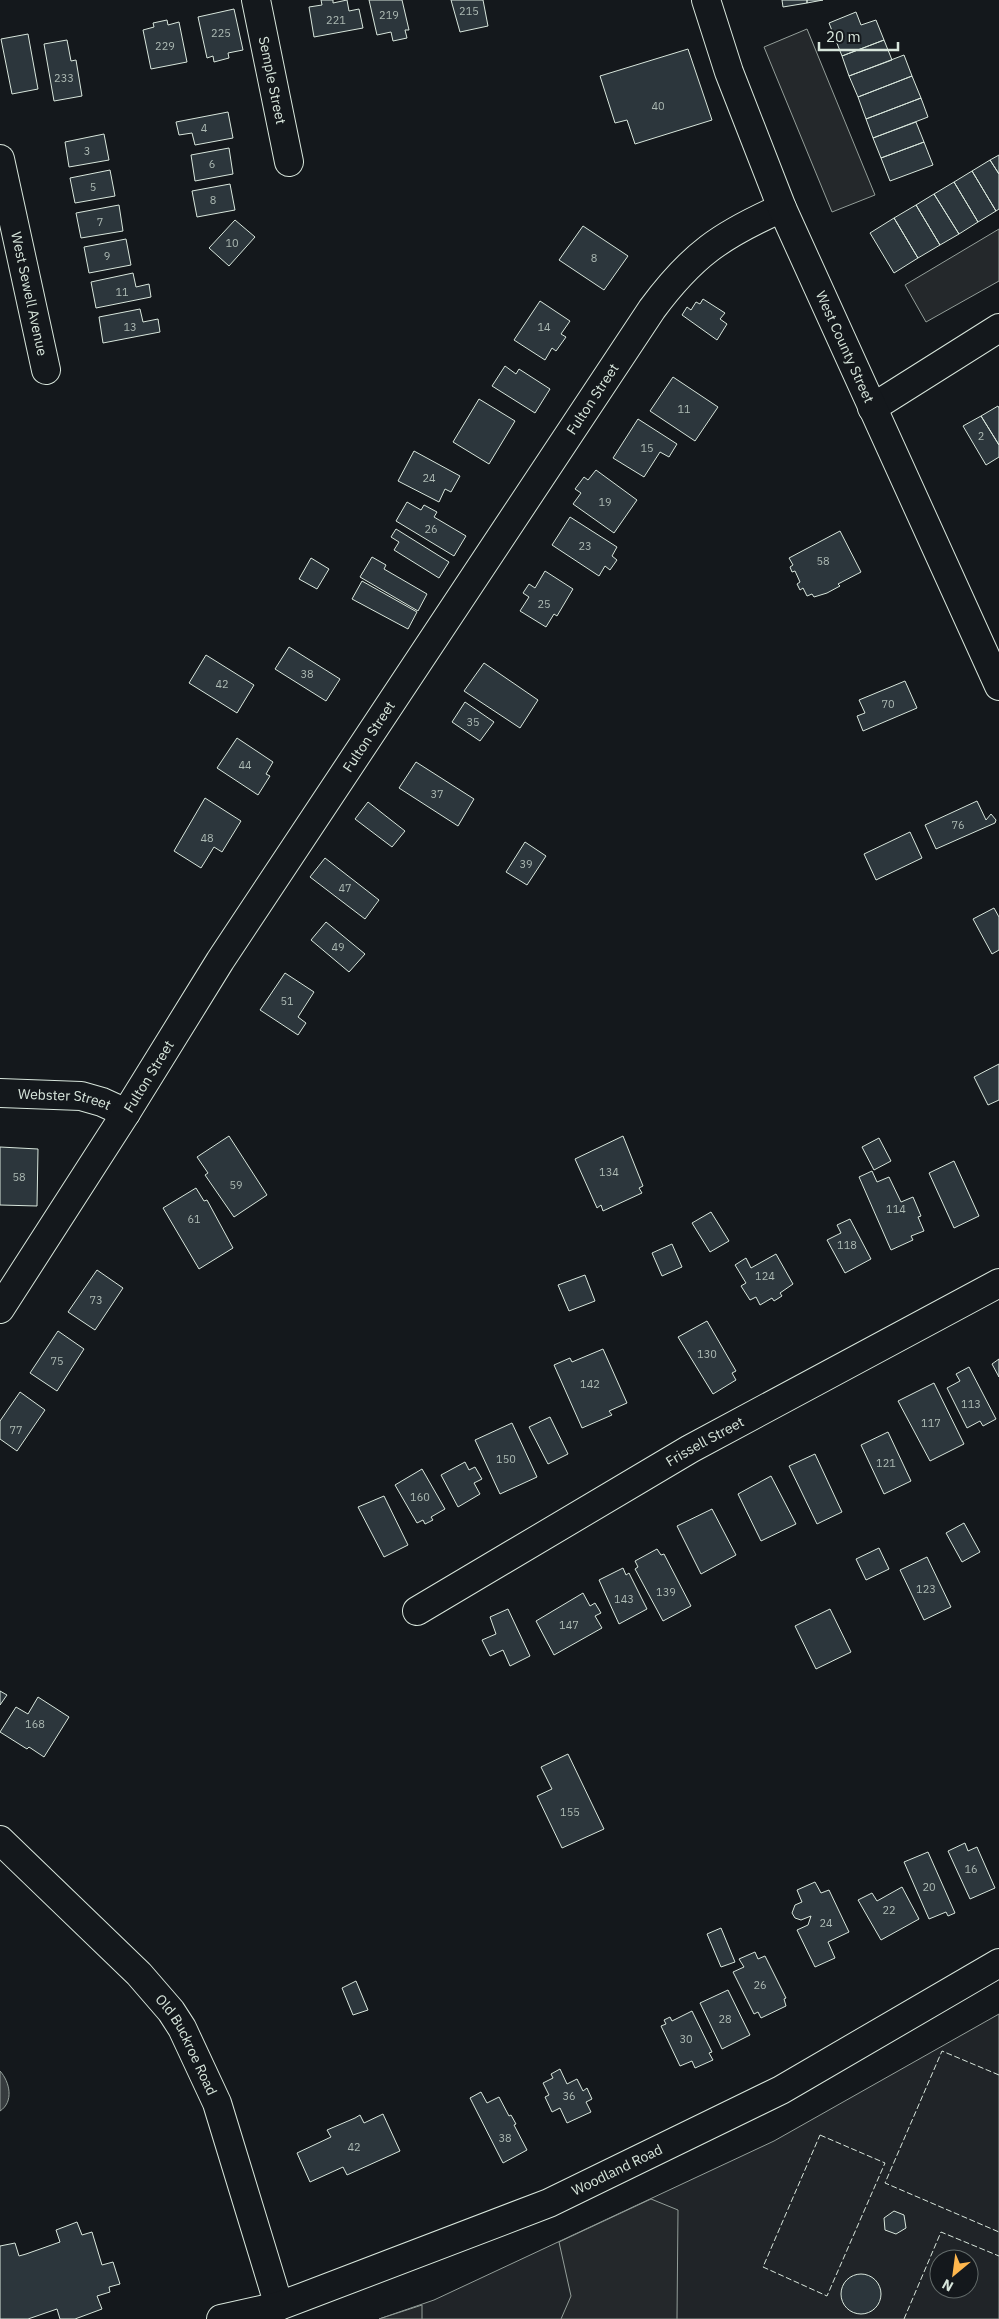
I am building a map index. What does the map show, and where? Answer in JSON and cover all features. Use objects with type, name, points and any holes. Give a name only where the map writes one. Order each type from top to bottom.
[{"type":"street","name":"Semple Street","points":[[256,0],[289,162]]},
{"type":"street","name":"West County Street","points":[[706,0],[745,115],[782,208],[999,686]]},
{"type":"street","name":"West Sewell Avenue","points":[[0,159],[46,370]]},
{"type":"street","name":"Fulton Street","points":[[0,1309],[126,1113],[220,961],[652,309],[686,268],[708,247],[756,219],[782,208]]},
{"type":"street","points":[[872,408],[999,328]]},
{"type":"street","name":"Webster Street","points":[[0,1093],[81,1096],[102,1102],[126,1113]]},
{"type":"street","name":"Frissell Street","points":[[417,1611],[690,1448],[999,1282]]},
{"type":"street","name":"Old Buckroe Road","points":[[0,1840],[139,1974],[171,2011],[182,2028],[217,2103],[279,2306]]},
{"type":"street","name":"Woodland Road","points":[[250,2319],[279,2306],[549,2203],[781,2090],[999,1963]]},
{"type":"street","name":"Woodland Road","points":[[938,1999],[999,1980]]},
{"type":"street","name":"Woodland Road","points":[[221,2319],[279,2306]]},
{"type":"shaded area","points":[[807,29],[875,195],[832,212],[764,47]]},
{"type":"shaded area","points":[[999,229],[999,281],[926,322],[905,285]]},
{"type":"shaded area","points":[[999,2014],[999,2319],[379,2319],[434,2300],[774,2141]]},
{"type":"shaded area","points":[[0,2071],[8,2086],[9,2097],[0,2111]]},
{"type":"shaded area","points":[[651,2199],[678,2210],[677,2319],[561,2319],[571,2296],[559,2242]]},
{"type":"shaded area","points":[[422,2305],[422,2319],[379,2319]]},
{"type":"building","points":[[321,0],[333,0],[333,3],[347,0],[349,11],[359,9],[363,28],[314,37],[309,7],[322,5]]},
{"type":"building","points":[[369,0],[402,0],[409,30],[405,30],[407,38],[393,41],[391,32],[377,35]]},
{"type":"building","points":[[451,0],[483,0],[488,26],[460,32]]},
{"type":"building","points":[[782,0],[807,0],[807,3],[783,7]]},
{"type":"building","points":[[807,0],[823,0],[807,3]]},
{"type":"building","points":[[234,9],[243,50],[228,53],[229,58],[214,62],[213,56],[207,58],[198,17]]},
{"type":"building","points":[[856,12],[861,25],[876,20],[884,40],[842,56],[829,23]]},
{"type":"building","points":[[167,20],[168,25],[179,22],[187,62],[151,69],[143,30],[154,27],[153,23]]},
{"type":"building","points":[[28,34],[38,89],[12,94],[1,39]]},
{"type":"building","points":[[67,40],[71,61],[76,60],[82,96],[54,101],[44,44]]},
{"type":"building","points":[[884,40],[892,60],[849,76],[842,56]]},
{"type":"building","points":[[688,49],[712,120],[635,144],[627,120],[615,123],[600,76]]},
{"type":"building","points":[[904,55],[912,76],[858,97],[849,76]]},
{"type":"building","points":[[912,76],[921,98],[866,119],[858,97]]},
{"type":"building","points":[[921,98],[928,117],[873,138],[866,119]]},
{"type":"building","points":[[228,112],[233,138],[195,145],[192,133],[179,135],[176,122]]},
{"type":"building","points":[[916,122],[924,142],[881,158],[873,138]]},
{"type":"building","points":[[104,134],[109,160],[69,167],[65,142]]},
{"type":"building","points":[[924,142],[933,165],[890,181],[881,158]]},
{"type":"building","points":[[229,148],[233,174],[195,181],[191,155]]},
{"type":"building","points":[[999,155],[999,174],[990,160]]},
{"type":"building","points":[[990,160],[999,174],[999,209],[996,211],[972,171]]},
{"type":"building","points":[[110,170],[115,196],[75,203],[70,178]]},
{"type":"building","points":[[972,171],[996,211],[978,222],[954,182]]},
{"type":"building","points":[[954,182],[978,222],[959,234],[934,194]]},
{"type":"building","points":[[230,184],[235,210],[197,217],[192,191]]},
{"type":"building","points":[[934,194],[959,234],[940,245],[916,205]]},
{"type":"building","points":[[119,205],[123,231],[81,238],[76,213]]},
{"type":"building","points":[[916,205],[940,245],[918,258],[894,218]]},
{"type":"building","points":[[894,218],[918,258],[894,273],[870,233]]},
{"type":"building","points":[[235,220],[255,237],[229,266],[209,248]]},
{"type":"building","points":[[583,226],[628,256],[604,290],[559,260]]},
{"type":"building","points":[[126,239],[131,265],[89,273],[84,247]]},
{"type":"building","points":[[133,273],[136,287],[149,284],[151,297],[96,308],[91,282]]},
{"type":"building","points":[[703,299],[725,313],[720,319],[727,324],[717,340],[682,315],[687,307],[691,310],[696,302],[700,304]]},
{"type":"building","points":[[540,301],[570,321],[561,334],[566,337],[556,351],[552,348],[545,360],[514,340]]},
{"type":"building","points":[[140,309],[143,322],[158,319],[160,332],[103,343],[99,317]]},
{"type":"building","points":[[505,366],[516,374],[519,369],[550,389],[535,413],[492,386]]},
{"type":"building","points":[[673,377],[718,407],[695,441],[650,411]]},
{"type":"building","points":[[479,399],[515,421],[489,464],[453,442]]},
{"type":"building","points":[[998,406],[999,408],[999,445],[981,416]]},
{"type":"building","points":[[981,416],[999,445],[999,457],[986,465],[963,426]]},
{"type":"building","points":[[638,419],[677,444],[669,457],[660,452],[644,477],[613,458]]},
{"type":"building","points":[[414,451],[460,476],[451,492],[445,489],[439,502],[398,481]]},
{"type":"building","points":[[596,470],[637,500],[614,533],[573,504],[581,493],[575,489],[584,477],[588,480]]},
{"type":"building","points":[[407,502],[421,510],[424,505],[437,512],[434,517],[466,536],[454,556],[396,521]]},
{"type":"building","points":[[570,517],[617,547],[612,556],[617,560],[610,570],[605,566],[599,576],[552,545]]},
{"type":"building","points":[[396,529],[449,562],[439,578],[394,550],[399,542],[391,537]]},
{"type":"building","points":[[840,531],[861,572],[838,584],[840,586],[827,593],[814,597],[812,594],[807,596],[803,588],[800,590],[797,584],[800,582],[795,571],[792,572],[790,567],[793,565],[789,558]]},
{"type":"building","points":[[372,557],[386,565],[384,569],[427,594],[418,611],[360,577]]},
{"type":"building","points":[[311,558],[329,569],[317,589],[299,579]]},
{"type":"building","points":[[545,571],[573,589],[557,616],[554,614],[546,627],[520,611],[529,597],[523,593],[529,584],[535,588]]},
{"type":"building","points":[[362,581],[417,612],[408,629],[352,599]]},
{"type":"building","points":[[289,647],[340,679],[326,701],[275,669]]},
{"type":"building","points":[[206,655],[254,685],[237,713],[189,683]]},
{"type":"building","points":[[484,663],[538,700],[520,728],[464,691]]},
{"type":"building","points":[[905,681],[917,708],[863,731],[857,716],[865,713],[859,700]]},
{"type":"building","points":[[465,702],[494,722],[480,741],[452,722]]},
{"type":"building","points":[[237,738],[273,762],[266,774],[270,776],[258,795],[217,768]]},
{"type":"building","points":[[416,762],[474,799],[458,826],[399,788]]},
{"type":"building","points":[[205,798],[241,821],[222,852],[214,847],[201,868],[174,851]]},
{"type":"building","points":[[977,801],[986,820],[991,814],[996,820],[995,823],[936,849],[925,825]]},
{"type":"building","points":[[368,802],[405,831],[392,847],[355,819]]},
{"type":"building","points":[[910,832],[922,858],[876,880],[864,854]]},
{"type":"building","points":[[525,842],[546,856],[527,885],[506,872]]},
{"type":"building","points":[[325,858],[379,900],[365,919],[310,877]]},
{"type":"building","points":[[994,908],[999,917],[999,950],[992,954],[973,919]]},
{"type":"building","points":[[326,922],[365,954],[349,972],[311,940]]},
{"type":"building","points":[[285,973],[314,992],[298,1017],[306,1023],[298,1035],[260,1010]]},
{"type":"building","points":[[999,1064],[999,1100],[988,1105],[974,1077]]},
{"type":"building","points":[[229,1136],[267,1195],[234,1217],[205,1175],[208,1173],[197,1157]]},
{"type":"building","points":[[623,1136],[643,1186],[639,1188],[642,1193],[603,1211],[601,1205],[597,1208],[575,1159]]},
{"type":"building","points":[[879,1138],[891,1161],[874,1170],[862,1147]]},
{"type":"building","points":[[0,1147],[38,1149],[37,1206],[0,1205]]},
{"type":"building","points":[[954,1161],[979,1216],[954,1228],[929,1173]]},
{"type":"building","points":[[872,1171],[877,1182],[889,1177],[901,1202],[913,1197],[921,1216],[918,1217],[924,1231],[911,1236],[913,1240],[891,1250],[859,1177]]},
{"type":"building","points":[[196,1188],[204,1201],[207,1200],[233,1248],[199,1269],[163,1208]]},
{"type":"building","points":[[711,1212],[729,1241],[710,1252],[692,1223]]},
{"type":"building","points":[[850,1219],[871,1259],[845,1273],[827,1240],[841,1233],[837,1225]]},
{"type":"building","points":[[672,1244],[682,1267],[662,1276],[652,1253]]},
{"type":"building","points":[[776,1254],[793,1284],[780,1293],[782,1296],[774,1301],[772,1298],[760,1305],[756,1297],[750,1300],[741,1286],[746,1283],[735,1265],[746,1258],[751,1268]]},
{"type":"building","points":[[97,1270],[123,1288],[95,1330],[68,1312]]},
{"type":"building","points":[[585,1275],[595,1301],[569,1311],[558,1285]]},
{"type":"building","points":[[707,1321],[736,1371],[732,1373],[736,1380],[713,1394],[678,1337]]},
{"type":"building","points":[[58,1331],[84,1349],[57,1391],[30,1373]]},
{"type":"building","points":[[603,1349],[627,1403],[609,1411],[612,1415],[582,1428],[554,1365],[570,1358],[572,1362]]},
{"type":"building","points":[[999,1359],[999,1377],[992,1364]]},
{"type":"building","points":[[969,1367],[996,1419],[983,1426],[980,1421],[967,1428],[947,1388],[960,1381],[956,1374]]},
{"type":"building","points":[[934,1383],[964,1444],[930,1461],[898,1401]]},
{"type":"building","points":[[20,1392],[45,1410],[17,1451],[0,1439],[0,1421]]},
{"type":"building","points":[[550,1417],[568,1454],[548,1464],[529,1427]]},
{"type":"building","points":[[512,1423],[537,1477],[500,1494],[475,1440]]},
{"type":"building","points":[[888,1432],[911,1481],[884,1494],[861,1445]]},
{"type":"building","points":[[815,1454],[842,1512],[817,1524],[789,1466]]},
{"type":"building","points":[[465,1462],[469,1470],[475,1467],[482,1479],[474,1483],[480,1494],[458,1507],[441,1475]]},
{"type":"building","points":[[422,1469],[445,1509],[431,1517],[433,1520],[425,1524],[423,1520],[417,1523],[395,1485]]},
{"type":"building","points":[[771,1476],[796,1524],[761,1541],[738,1494]]},
{"type":"building","points":[[384,1496],[408,1545],[384,1557],[358,1507]]},
{"type":"building","points":[[712,1509],[736,1555],[701,1574],[677,1526]]},
{"type":"building","points":[[964,1523],[980,1552],[962,1562],[946,1533]]},
{"type":"building","points":[[879,1548],[889,1569],[866,1580],[856,1559]]},
{"type":"building","points":[[657,1549],[661,1555],[664,1554],[691,1606],[663,1621],[635,1569],[638,1567],[635,1561]]},
{"type":"building","points":[[927,1557],[951,1607],[924,1620],[900,1570]]},
{"type":"building","points":[[623,1568],[626,1575],[629,1573],[647,1609],[619,1624],[599,1580]]},
{"type":"building","points":[[583,1593],[590,1606],[595,1603],[601,1613],[595,1616],[602,1628],[554,1655],[536,1621]]},
{"type":"building","points":[[508,1609],[530,1656],[510,1666],[503,1650],[490,1656],[482,1640],[496,1634],[490,1617]]},
{"type":"building","points":[[830,1609],[851,1652],[816,1669],[795,1626]]},
{"type":"building","points":[[0,1691],[7,1695],[0,1705]]},
{"type":"building","points":[[38,1697],[69,1717],[44,1757],[0,1732],[16,1707],[28,1714]]},
{"type":"building","points":[[568,1754],[604,1829],[562,1848],[537,1796],[552,1789],[541,1767]]},
{"type":"building","points":[[965,1843],[968,1851],[977,1847],[995,1888],[970,1899],[948,1851]]},
{"type":"building","points":[[928,1852],[955,1913],[948,1916],[946,1912],[929,1919],[904,1862]]},
{"type":"building","points":[[815,1882],[821,1893],[829,1890],[849,1932],[828,1942],[835,1958],[815,1967],[797,1930],[808,1925],[811,1916],[801,1920],[795,1918],[792,1913],[795,1905],[802,1902],[797,1890]]},
{"type":"building","points":[[902,1887],[919,1919],[881,1940],[858,1900],[872,1893],[877,1901]]},
{"type":"building","points":[[721,1928],[735,1962],[721,1967],[707,1934]]},
{"type":"building","points":[[755,1952],[758,1959],[765,1956],[786,1998],[784,1999],[786,2006],[761,2018],[758,2012],[754,2014],[733,1972],[744,1967],[739,1959]]},
{"type":"building","points":[[356,1981],[368,2010],[353,2015],[342,1988]]},
{"type":"building","points":[[728,1990],[750,2035],[722,2049],[700,2003]]},
{"type":"building","points":[[692,2011],[712,2052],[709,2053],[713,2060],[695,2068],[692,2061],[680,2066],[661,2026],[666,2024],[664,2020],[670,2017],[672,2021]]},
{"type":"building","points":[[560,2069],[567,2084],[577,2079],[583,2091],[587,2088],[592,2099],[586,2102],[591,2112],[567,2123],[560,2108],[552,2112],[545,2097],[549,2095],[543,2083],[553,2078],[551,2074]]},
{"type":"building","points":[[481,2092],[487,2103],[499,2097],[509,2116],[511,2115],[516,2124],[514,2125],[527,2150],[503,2163],[470,2098]]},
{"type":"building","points":[[383,2114],[400,2151],[347,2175],[343,2167],[310,2182],[297,2153],[331,2137],[327,2130],[360,2115],[364,2123]]},
{"type":"building","points":[[894,2211],[904,2215],[906,2228],[896,2234],[885,2230],[884,2218]]},
{"type":"building","points":[[77,2222],[82,2235],[92,2232],[102,2265],[113,2262],[120,2284],[109,2287],[110,2292],[97,2296],[102,2309],[75,2319],[60,2319],[57,2309],[28,2319],[0,2319],[0,2246],[15,2243],[19,2256],[26,2254],[60,2242],[56,2230]]},
{"type":"building","points":[[865,2274],[872,2277],[878,2283],[881,2294],[880,2302],[872,2311],[865,2314],[857,2314],[850,2311],[842,2302],[841,2290],[844,2283],[853,2275]]},
{"type":"fence","points":[[999,2075],[942,2051],[885,2183],[999,2232]]},
{"type":"fence","points":[[820,2135],[885,2163],[827,2296],[763,2267],[820,2135]]},
{"type":"fence","points":[[904,2319],[941,2232],[999,2256]]}]
